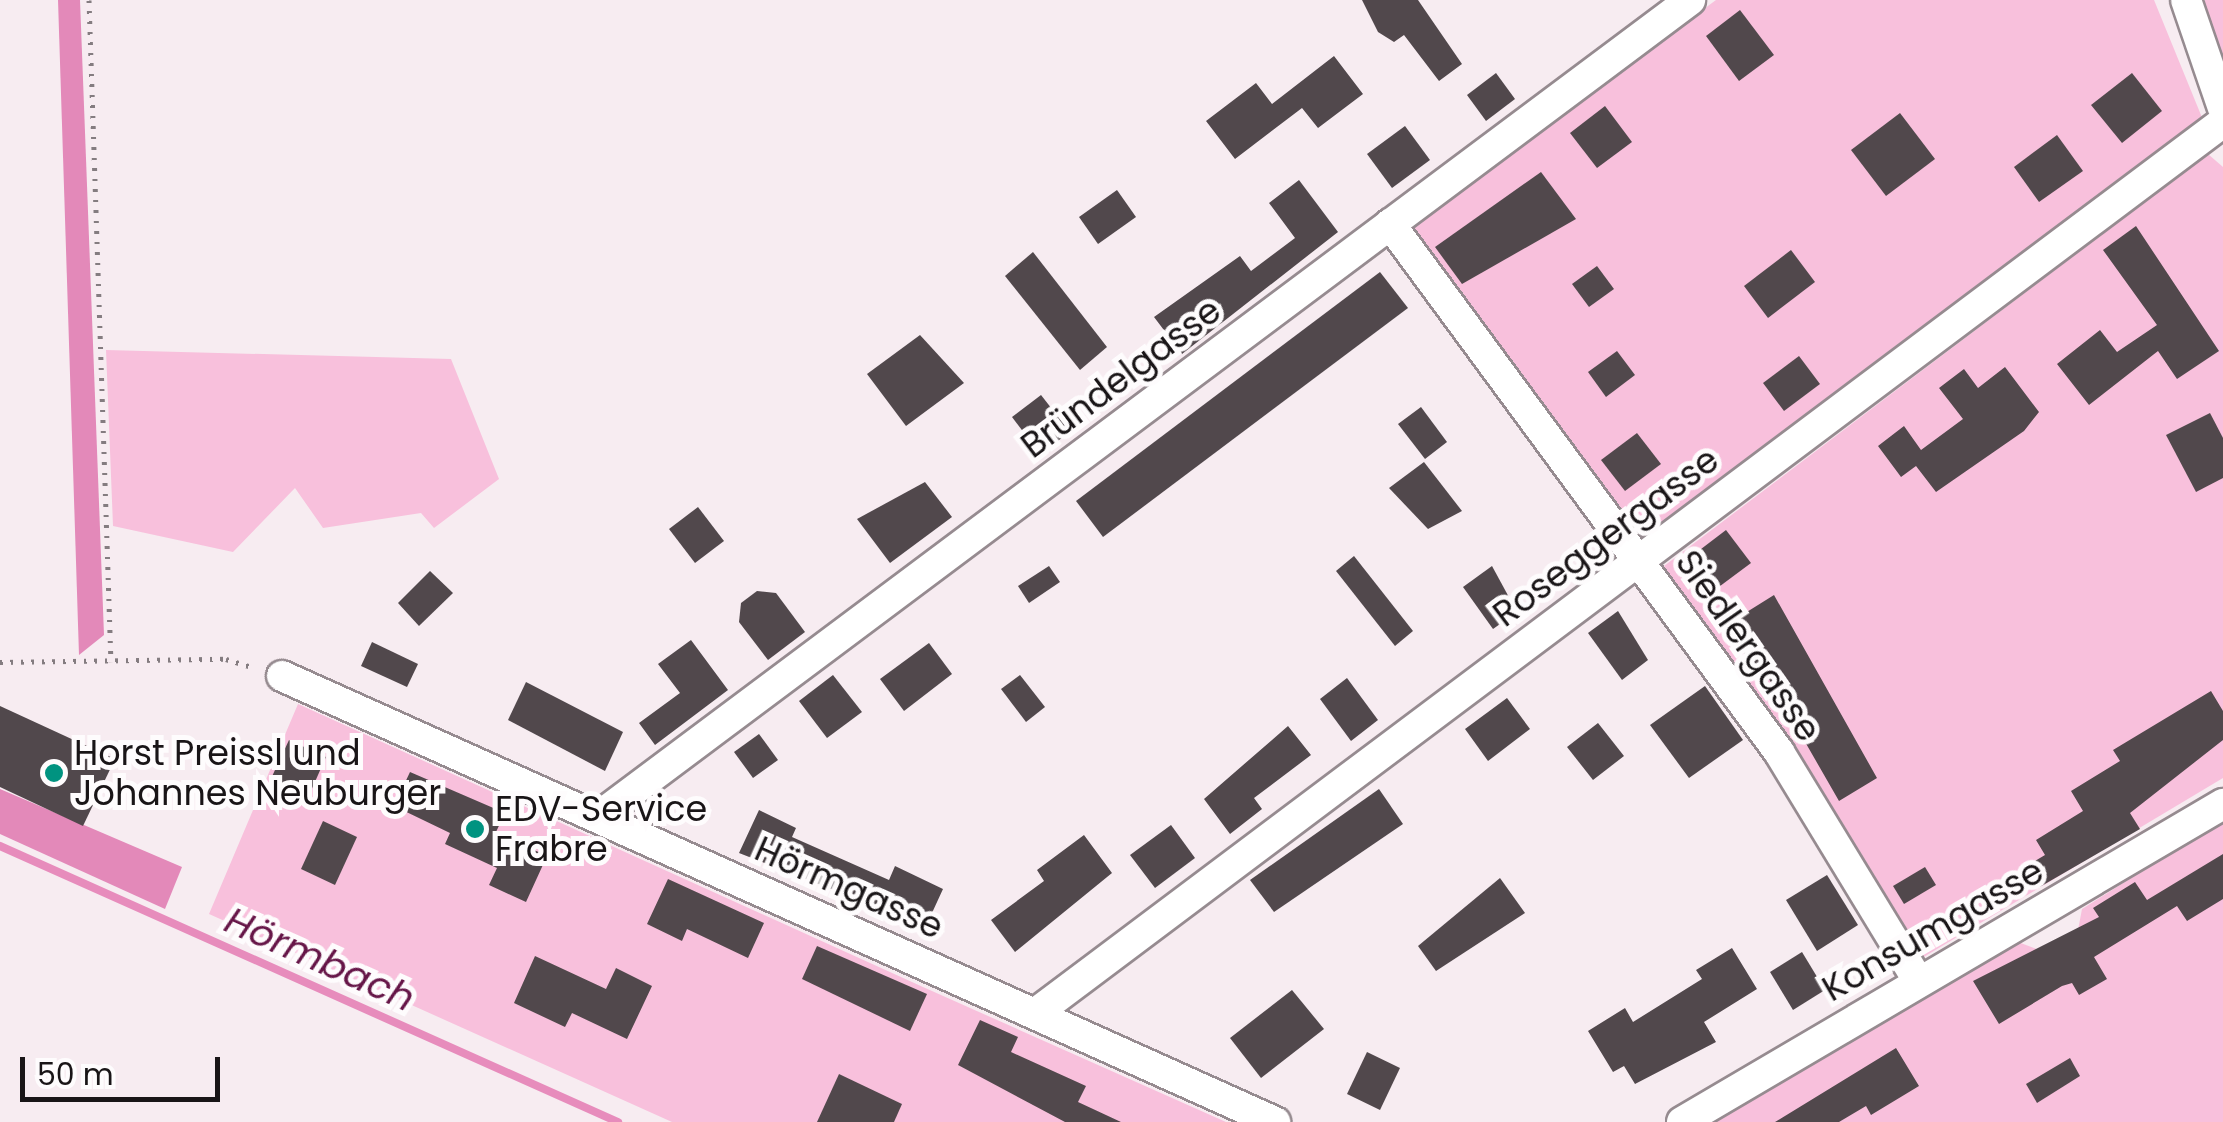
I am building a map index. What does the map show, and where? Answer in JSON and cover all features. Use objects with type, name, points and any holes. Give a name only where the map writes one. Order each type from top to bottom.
[{"type":"street","name":"Bründelgasse","points":[[598,817],[1690,0]]},
{"type":"street","points":[[2186,0],[2223,108]]},
{"type":"street","name":"Roseggergasse","points":[[1036,1013],[2223,122]]},
{"type":"street","name":"Siedlergasse","points":[[1390,224],[1640,558],[1779,752],[1918,981]]},
{"type":"street","name":"Hörmgasse","points":[[282,676],[1276,1122]]},
{"type":"street","name":"Konsumgasse","points":[[1682,1122],[2223,804]]},
{"type":"path","points":[[89,0],[111,662]]},
{"type":"path","points":[[0,662],[226,659],[282,676]]},
{"type":"shaded area","points":[[58,0],[80,0],[104,635],[79,655]]},
{"type":"shaded area","points":[[1716,0],[2154,0],[2203,120],[1652,530],[1625,525],[1412,240],[1413,225]]},
{"type":"shaded area","points":[[2205,0],[2223,0],[2223,62],[2204,8]]},
{"type":"shaded area","points":[[2208,154],[2223,167],[2223,778],[1917,961],[1664,566]]},
{"type":"shaded area","points":[[106,350],[451,359],[499,479],[434,528],[421,513],[323,528],[295,488],[233,552],[113,526]]},
{"type":"shaded area","points":[[298,704],[1226,1122],[672,1122],[209,914]]},
{"type":"shaded area","points":[[0,789],[182,867],[165,909],[0,834]]},
{"type":"shaded area","points":[[2223,820],[2223,1122],[1716,1122],[2018,942],[2042,951],[2078,930],[2082,909]]},
{"type":"building","points":[[1362,0],[1418,0],[1462,64],[1439,81],[1404,35],[1394,42],[1378,32]]},
{"type":"building","points":[[1740,10],[1774,55],[1739,81],[1706,36]]},
{"type":"building","points":[[1334,56],[1363,94],[1318,128],[1302,108],[1235,159],[1206,121],[1256,83],[1272,104]]},
{"type":"building","points":[[1496,73],[1515,99],[1486,121],[1467,95]]},
{"type":"building","points":[[2132,73],[2162,111],[2122,143],[2091,105]]},
{"type":"building","points":[[1605,106],[1632,142],[1597,168],[1570,133]]},
{"type":"building","points":[[1900,113],[1935,159],[1886,196],[1851,150]]},
{"type":"building","points":[[1405,126],[1430,160],[1392,188],[1367,154]]},
{"type":"building","points":[[2057,135],[2083,171],[2039,202],[2014,167]]},
{"type":"building","points":[[1541,172],[1576,219],[1462,284],[1435,247]]},
{"type":"building","points":[[1299,180],[1338,232],[1182,354],[1154,317],[1240,256],[1251,271],[1295,238],[1269,203]]},
{"type":"building","points":[[1117,190],[1136,217],[1098,244],[1079,217]]},
{"type":"building","points":[[2136,226],[2219,351],[2177,379],[2158,351],[2089,405],[2057,364],[2100,330],[2117,352],[2157,325],[2103,250]]},
{"type":"building","points":[[1791,250],[1815,282],[1768,318],[1744,286]]},
{"type":"building","points":[[1033,252],[1107,347],[1080,370],[1005,276]]},
{"type":"building","points":[[1597,266],[1614,289],[1589,307],[1572,284]]},
{"type":"building","points":[[1380,272],[1408,308],[1103,537],[1076,501]]},
{"type":"building","points":[[920,335],[964,383],[906,426],[867,374]]},
{"type":"building","points":[[1617,351],[1635,375],[1606,397],[1588,372]]},
{"type":"building","points":[[1799,356],[1820,384],[1784,411],[1763,383]]},
{"type":"building","points":[[2005,367],[2039,412],[2024,431],[1936,492],[1916,466],[1901,477],[1878,446],[1904,426],[1921,450],[1963,419],[1939,388],[1964,369],[1978,388]]},
{"type":"building","points":[[1041,395],[1070,432],[1040,454],[1012,417]]},
{"type":"building","points":[[1421,407],[1447,442],[1425,459],[1398,424]]},
{"type":"building","points":[[2210,413],[2223,438],[2223,478],[2196,492],[2166,435]]},
{"type":"building","points":[[1637,433],[1661,464],[1625,491],[1601,460]]},
{"type":"building","points":[[1424,462],[1462,511],[1428,529],[1389,488]]},
{"type":"building","points":[[925,482],[952,517],[890,563],[857,519]]},
{"type":"building","points":[[698,507],[724,541],[695,563],[669,529]]},
{"type":"building","points":[[1726,530],[1751,563],[1708,595],[1684,562]]},
{"type":"building","points":[[1354,556],[1413,631],[1395,646],[1336,571]]},
{"type":"building","points":[[1049,566],[1060,582],[1029,603],[1018,586]]},
{"type":"building","points":[[1492,566],[1517,612],[1493,629],[1463,587]]},
{"type":"building","points":[[430,571],[453,593],[419,626],[398,603]]},
{"type":"building","points":[[757,591],[776,593],[805,632],[768,660],[739,622],[741,603]]},
{"type":"building","points":[[1774,595],[1877,778],[1839,801],[1762,667],[1755,671],[1726,625]]},
{"type":"building","points":[[1618,611],[1648,660],[1622,680],[1588,633]]},
{"type":"building","points":[[691,640],[728,690],[655,745],[639,723],[680,693],[658,664]]},
{"type":"building","points":[[372,642],[418,664],[407,687],[361,666]]},
{"type":"building","points":[[929,643],[952,674],[904,711],[880,679]]},
{"type":"building","points":[[833,675],[862,712],[827,738],[799,701]]},
{"type":"building","points":[[1020,675],[1045,707],[1026,722],[1001,689]]},
{"type":"building","points":[[1347,678],[1378,720],[1351,741],[1320,699]]},
{"type":"building","points":[[526,682],[623,732],[605,771],[508,720]]},
{"type":"building","points":[[1705,686],[1743,740],[1689,778],[1650,725]]},
{"type":"building","points":[[2211,691],[2223,711],[2223,740],[2130,813],[2140,829],[2038,888],[2025,867],[2045,855],[2036,840],[2083,811],[2071,791],[2120,761],[2113,750]]},
{"type":"building","points":[[1507,698],[1530,729],[1488,761],[1465,729]]},
{"type":"building","name":"Horst Preissl und Johannes Neuburger","points":[[0,706],[115,759],[83,826],[0,787]]},
{"type":"building","points":[[1598,723],[1624,756],[1593,780],[1567,747]]},
{"type":"building","points":[[1288,726],[1311,755],[1254,798],[1262,809],[1230,834],[1204,799]]},
{"type":"building","points":[[759,734],[778,760],[753,778],[734,752]]},
{"type":"building","points":[[289,740],[326,757],[306,802],[268,785]]},
{"type":"building","points":[[410,772],[505,813],[496,832],[547,856],[526,902],[489,885],[497,868],[445,844],[450,833],[394,806]]},
{"type":"building","points":[[1379,789],[1403,824],[1274,912],[1250,880]]},
{"type":"building","points":[[759,810],[796,828],[792,837],[889,880],[895,866],[943,889],[926,926],[739,853]]},
{"type":"building","points":[[323,821],[357,837],[335,885],[301,869]]},
{"type":"building","points":[[1171,825],[1195,858],[1155,888],[1130,855]]},
{"type":"building","points":[[1084,835],[1112,873],[1015,952],[991,920],[1044,881],[1037,870]]},
{"type":"building","points":[[2223,854],[2223,899],[2187,921],[2177,906],[2094,957],[2107,979],[2079,995],[2072,983],[2062,986],[1999,1024],[1973,981],[2099,917],[2093,908],[2135,882],[2147,900]]},
{"type":"building","points":[[1925,867],[1936,885],[1904,904],[1893,886]]},
{"type":"building","points":[[1827,875],[1858,925],[1817,951],[1786,900]]},
{"type":"building","points":[[1500,878],[1525,913],[1436,971],[1418,946]]},
{"type":"building","points":[[668,879],[764,923],[748,958],[687,929],[682,941],[647,924]]},
{"type":"building","points":[[817,946],[927,994],[910,1031],[802,979]]},
{"type":"building","points":[[1732,948],[1757,989],[1704,1022],[1716,1042],[1635,1084],[1624,1066],[1613,1072],[1588,1031],[1625,1008],[1633,1022],[1702,979],[1696,970]]},
{"type":"building","points":[[1802,952],[1825,990],[1793,1010],[1770,972]]},
{"type":"building","points":[[535,956],[606,989],[616,968],[652,986],[627,1039],[572,1013],[565,1027],[514,1003]]},
{"type":"building","points":[[1292,990],[1324,1029],[1261,1078],[1230,1038]]},
{"type":"building","points":[[980,1020],[1018,1037],[1011,1052],[1086,1086],[1078,1102],[1121,1122],[1065,1122],[958,1065]]},
{"type":"building","points":[[1896,1048],[1919,1086],[1871,1115],[1866,1106],[1839,1122],[1775,1122]]},
{"type":"building","points":[[1367,1052],[1400,1068],[1380,1110],[1347,1094]]},
{"type":"building","points":[[2070,1058],[2080,1076],[2037,1103],[2026,1084]]},
{"type":"building","points":[[839,1074],[902,1104],[894,1122],[817,1122]]},
{"type":"waterway","name":"Hörmbach","points":[[0,846],[618,1122]]},
{"type":"place","name":"Horst Preissl und Johannes Neuburger","points":[[54,773]]},
{"type":"place","name":"EDV-Service Frabre","points":[[475,829]]}]
